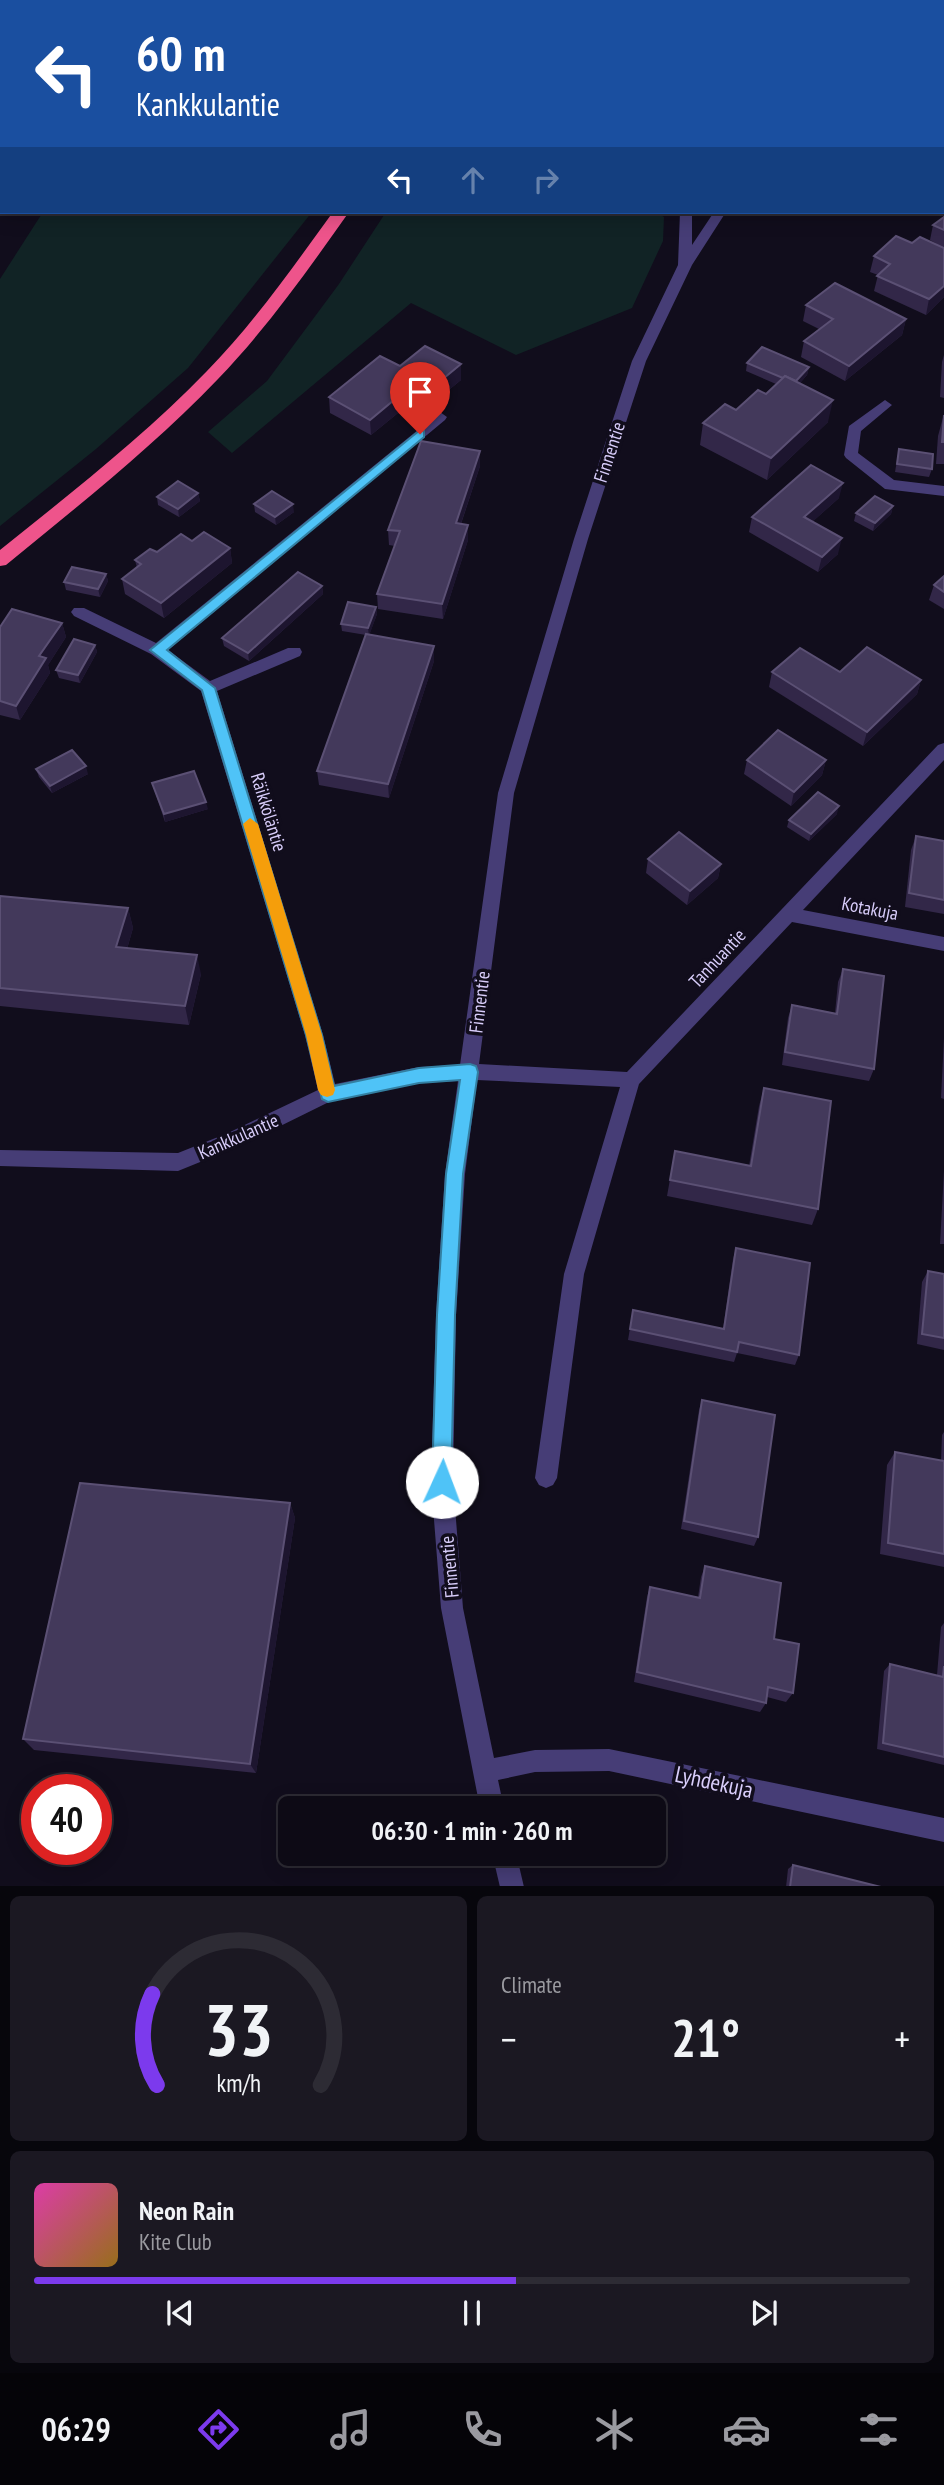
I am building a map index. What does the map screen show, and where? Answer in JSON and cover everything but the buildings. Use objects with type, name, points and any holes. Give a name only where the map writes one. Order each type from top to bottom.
[{"type":"highway","points":[[0,560],[107,474],[213,375],[258,324],[340,214]]},
{"type":"street","name":"Finnentie","points":[[685,265],[686,214]]},
{"type":"street","name":"Finnentie","points":[[489,1796],[452,1608],[442,1482],[446,1315],[454,1174],[506,793],[581,539],[639,361],[685,265],[719,214]]},
{"type":"street","points":[[885,405],[854,429],[851,454],[890,485],[944,491]]},
{"type":"street","points":[[157,650],[440,417]]},
{"type":"street","points":[[79,612],[157,650],[208,688],[294,652]]},
{"type":"street","name":"Räikköläntie","points":[[208,688],[314,1035],[328,1094]]},
{"type":"street","name":"Tanhuantie","points":[[631,1080],[944,749]]},
{"type":"street","name":"Kotakuja","points":[[788,914],[944,944]]},
{"type":"street","points":[[470,1072],[631,1080],[574,1275],[546,1478]]},
{"type":"street","name":"Kankkulantie","points":[[0,1158],[178,1162],[235,1139],[328,1094],[419,1075],[470,1072]]},
{"type":"street","name":"Lyhdekuja","points":[[483,1772],[535,1761],[609,1760],[944,1830]]},
{"type":"street","points":[[507,1866],[512,1886]]},
{"type":"shaded area","points":[[42,214],[310,214],[188,368],[96,449],[0,526],[0,279]]},
{"type":"shaded area","points":[[385,214],[659,214],[664,217],[663,241],[632,308],[516,355],[411,303],[232,453],[208,432],[267,381],[339,284]]},
{"type":"slow traffic","points":[[250,824],[314,1035],[327,1090]]},
{"type":"route","points":[[420,434],[157,650],[208,688],[314,1035],[328,1094],[419,1075],[470,1072],[454,1174],[446,1315],[442,1482]]}]
